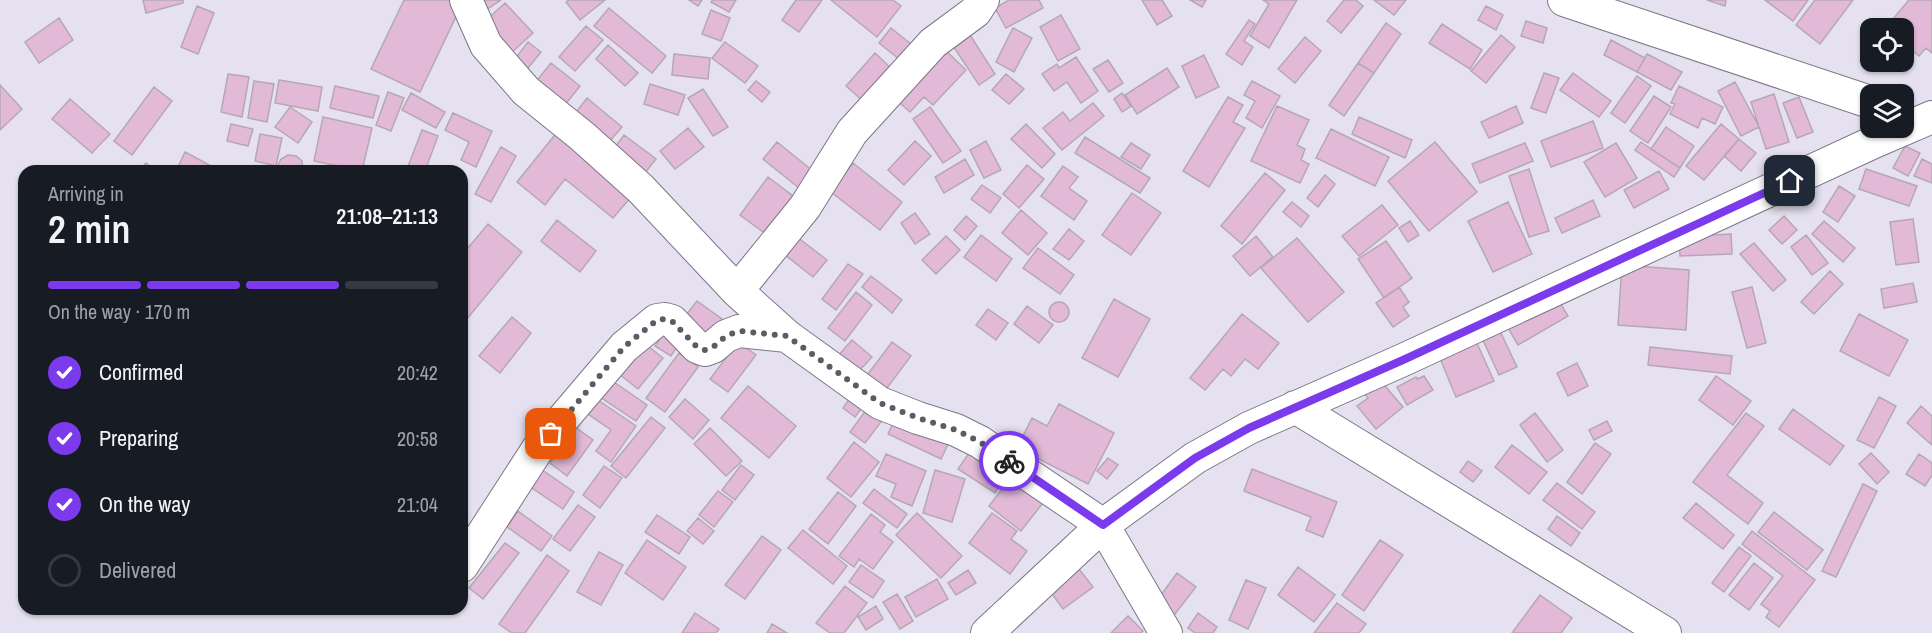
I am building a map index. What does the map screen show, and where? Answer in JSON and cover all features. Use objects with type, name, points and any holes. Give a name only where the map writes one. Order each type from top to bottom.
[{"type":"street","points":[[466,0],[486,45],[526,91],[582,136],[641,189],[737,291],[787,336],[880,403],[956,430],[980,442],[1103,525],[1166,633]]},
{"type":"street","points":[[737,291],[805,207],[852,132],[933,43],[975,12],[983,0]]},
{"type":"street","points":[[1564,0],[1860,99]]},
{"type":"street","points":[[987,633],[1103,525],[1195,458],[1249,428],[1403,360],[1922,119]]},
{"type":"street","points":[[468,557],[539,447],[624,347],[657,320],[672,321],[697,347],[705,350],[713,347],[726,336],[739,331],[787,336]]},
{"type":"street","points":[[1295,407],[1665,633]]},
{"type":"building","points":[[143,0],[183,0],[183,3],[146,13]]},
{"type":"building","points":[[404,0],[459,0],[463,2],[420,92],[371,69]]},
{"type":"building","points":[[475,0],[501,0],[483,12]]},
{"type":"building","points":[[569,0],[605,0],[580,20],[566,2]]},
{"type":"building","points":[[689,0],[702,0],[698,6]]},
{"type":"building","points":[[713,0],[736,0],[729,12],[711,2]]},
{"type":"building","points":[[796,0],[822,0],[799,32],[782,20]]},
{"type":"building","points":[[831,0],[893,0],[901,6],[877,37]]},
{"type":"building","points":[[1009,0],[1039,0],[1043,8],[1006,28],[995,8]]},
{"type":"building","points":[[1142,0],[1162,0],[1172,16],[1157,25]]},
{"type":"building","points":[[1190,0],[1206,0],[1202,7]]},
{"type":"building","points":[[1263,0],[1297,0],[1269,48],[1250,36],[1269,4]]},
{"type":"building","points":[[1344,0],[1356,0],[1363,6],[1341,33],[1327,21]]},
{"type":"building","points":[[1374,0],[1406,0],[1394,15]]},
{"type":"building","points":[[1707,0],[1726,0],[1725,6]]},
{"type":"building","points":[[1765,0],[1808,0],[1793,21]]},
{"type":"building","points":[[1815,0],[1853,0],[1820,44],[1796,25]]},
{"type":"building","points":[[1909,0],[1932,0],[1932,53],[1926,48],[1919,56],[1914,52],[1914,18],[1894,18]]},
{"type":"building","points":[[505,3],[533,33],[510,54],[482,24]]},
{"type":"building","points":[[197,6],[214,13],[198,54],[181,47]]},
{"type":"building","points":[[1486,6],[1503,15],[1496,30],[1478,20]]},
{"type":"building","points":[[609,8],[666,56],[652,73],[594,26]]},
{"type":"building","points":[[711,10],[730,18],[721,41],[702,34]]},
{"type":"building","points":[[1061,15],[1080,49],[1058,61],[1040,27]]},
{"type":"building","points":[[59,18],[73,40],[39,63],[25,42]]},
{"type":"building","points":[[1249,20],[1255,24],[1244,41],[1253,47],[1242,65],[1226,54]]},
{"type":"building","points":[[1526,21],[1547,28],[1543,43],[1521,36]]},
{"type":"building","points":[[1386,23],[1401,34],[1374,73],[1358,63]]},
{"type":"building","points":[[1442,24],[1482,50],[1470,69],[1429,43]]},
{"type":"building","points":[[586,26],[603,40],[575,71],[559,57]]},
{"type":"building","points":[[891,28],[911,44],[899,59],[879,43]]},
{"type":"building","points":[[1013,28],[1032,38],[1014,72],[996,62]]},
{"type":"building","points":[[970,35],[995,74],[979,85],[953,46]]},
{"type":"building","points":[[1501,35],[1515,47],[1486,83],[1471,71]]},
{"type":"building","points":[[1305,37],[1321,51],[1295,83],[1278,69]]},
{"type":"building","points":[[1611,40],[1645,58],[1637,72],[1604,55]]},
{"type":"building","points":[[528,42],[541,52],[528,68],[515,59]]},
{"type":"building","points":[[725,42],[758,66],[745,83],[712,58]]},
{"type":"building","points":[[608,45],[638,73],[625,86],[596,59]]},
{"type":"building","points":[[941,46],[966,70],[933,105],[924,97],[910,112],[893,97]]},
{"type":"building","points":[[875,53],[893,70],[864,102],[846,86]]},
{"type":"building","points":[[674,54],[710,58],[708,79],[672,75]]},
{"type":"building","points":[[1647,54],[1682,72],[1671,90],[1637,72]]},
{"type":"building","points":[[1204,55],[1219,87],[1196,98],[1182,66]]},
{"type":"building","points":[[1076,57],[1098,91],[1081,103],[1067,82],[1054,91],[1042,74],[1057,64],[1059,68]]},
{"type":"building","points":[[1108,60],[1123,83],[1109,92],[1093,69]]},
{"type":"building","points":[[551,63],[580,86],[560,111],[531,88]]},
{"type":"building","points":[[1358,63],[1374,73],[1344,116],[1329,105]]},
{"type":"building","points":[[1167,68],[1179,87],[1137,114],[1125,95]]},
{"type":"building","points":[[1544,73],[1559,78],[1546,113],[1531,108]]},
{"type":"building","points":[[1573,73],[1611,101],[1599,117],[1560,90]]},
{"type":"building","points":[[228,74],[249,77],[242,117],[221,112]]},
{"type":"building","points":[[1006,74],[1024,89],[1009,104],[992,90]]},
{"type":"building","points":[[1637,76],[1651,86],[1625,123],[1611,113]]},
{"type":"building","points":[[279,80],[322,87],[318,111],[275,103]]},
{"type":"building","points":[[254,81],[274,84],[267,122],[248,118]]},
{"type":"building","points":[[756,81],[770,92],[762,102],[748,90]]},
{"type":"building","points":[[1252,81],[1280,96],[1262,128],[1246,118],[1255,101],[1244,95]]},
{"type":"building","points":[[1735,82],[1759,127],[1741,136],[1718,91]]},
{"type":"building","points":[[650,84],[685,95],[678,115],[644,104]]},
{"type":"building","points":[[0,85],[22,109],[0,130]]},
{"type":"building","points":[[335,86],[379,96],[373,118],[330,108]]},
{"type":"building","points":[[1679,86],[1723,107],[1715,124],[1702,118],[1698,128],[1670,114],[1675,104],[1671,103]]},
{"type":"building","points":[[154,87],[172,101],[132,155],[114,141]]},
{"type":"building","points":[[703,89],[728,127],[713,136],[688,98]]},
{"type":"building","points":[[388,92],[404,98],[391,131],[376,125]]},
{"type":"building","points":[[411,93],[445,112],[436,128],[402,110]]},
{"type":"building","points":[[1122,93],[1131,106],[1122,112],[1114,99]]},
{"type":"building","points":[[1774,94],[1789,142],[1766,149],[1751,102]]},
{"type":"building","points":[[1654,96],[1671,107],[1648,143],[1630,131]]},
{"type":"building","points":[[1228,97],[1243,105],[1233,122],[1245,128],[1209,187],[1183,171]]},
{"type":"building","points":[[1799,97],[1813,132],[1797,138],[1783,103]]},
{"type":"building","points":[[587,98],[622,127],[608,143],[574,115]]},
{"type":"building","points":[[70,99],[110,134],[92,153],[52,119]]},
{"type":"building","points":[[1093,103],[1104,116],[1062,150],[1043,128],[1063,112],[1070,121]]},
{"type":"building","points":[[1277,106],[1309,120],[1297,145],[1305,149],[1301,160],[1309,164],[1300,183],[1251,161]]},
{"type":"building","points":[[1516,106],[1523,123],[1489,138],[1481,122]]},
{"type":"building","points":[[290,107],[312,122],[298,143],[275,127]]},
{"type":"building","points":[[930,107],[961,151],[943,163],[913,119]]},
{"type":"building","points":[[453,113],[492,131],[476,167],[461,160],[469,142],[445,130]]},
{"type":"building","points":[[323,117],[372,128],[363,165],[333,165],[314,161]]},
{"type":"building","points":[[1359,117],[1412,140],[1405,158],[1352,134]]},
{"type":"building","points":[[1593,121],[1603,148],[1551,167],[1541,141]]},
{"type":"building","points":[[231,124],[253,129],[248,146],[227,141]]},
{"type":"building","points":[[1026,124],[1055,154],[1042,168],[1011,139]]},
{"type":"building","points":[[1721,124],[1739,139],[1704,180],[1686,166]]},
{"type":"building","points":[[562,126],[590,149],[582,158],[631,197],[613,218],[565,179],[545,205],[517,182]]},
{"type":"building","points":[[1666,127],[1694,146],[1680,168],[1651,149]]},
{"type":"building","points":[[688,128],[704,147],[675,169],[660,151]]},
{"type":"building","points":[[1331,129],[1389,157],[1375,186],[1316,158]]},
{"type":"building","points":[[422,130],[438,136],[427,165],[409,165]]},
{"type":"building","points":[[260,134],[282,138],[276,165],[255,161]]},
{"type":"building","points":[[624,135],[656,159],[641,178],[610,154]]},
{"type":"building","points":[[1085,137],[1150,178],[1140,193],[1075,153]]},
{"type":"building","points":[[1739,139],[1756,153],[1741,171],[1724,156]]},
{"type":"building","points":[[915,141],[931,156],[904,185],[888,170]]},
{"type":"building","points":[[986,141],[1001,170],[984,178],[970,150]]},
{"type":"building","points":[[777,142],[813,171],[799,188],[763,159]]},
{"type":"building","points":[[1435,142],[1477,192],[1429,231],[1388,181]]},
{"type":"building","points":[[1641,142],[1680,168],[1674,177],[1635,150]]},
{"type":"building","points":[[1131,143],[1150,155],[1141,169],[1121,157]]},
{"type":"building","points":[[1525,143],[1533,161],[1480,183],[1472,164]]},
{"type":"building","points":[[1616,143],[1637,178],[1605,197],[1584,162]]},
{"type":"building","points":[[1905,146],[1920,153],[1908,176],[1893,168]]},
{"type":"building","points":[[501,147],[516,156],[491,202],[475,194]]},
{"type":"building","points":[[185,152],[209,165],[179,165]]},
{"type":"building","points":[[288,155],[296,156],[302,161],[302,165],[278,165],[281,159]]},
{"type":"building","points":[[965,159],[974,175],[944,193],[935,177]]},
{"type":"building","points":[[1922,159],[1932,164],[1932,183],[1914,176]]},
{"type":"building","points":[[853,163],[902,202],[880,230],[831,192]]},
{"type":"building","points":[[1027,165],[1044,179],[1019,208],[1003,194]]},
{"type":"building","points":[[1063,166],[1078,177],[1069,188],[1087,201],[1074,220],[1041,196]]},
{"type":"building","points":[[1529,169],[1549,231],[1529,237],[1509,176]]},
{"type":"building","points":[[1866,169],[1917,186],[1909,206],[1859,189]]},
{"type":"building","points":[[1659,171],[1669,189],[1634,208],[1624,190]]},
{"type":"building","points":[[1265,173],[1285,190],[1242,244],[1221,226]]},
{"type":"building","points":[[1325,175],[1335,184],[1318,207],[1307,198]]},
{"type":"building","points":[[768,177],[797,199],[770,237],[740,215]]},
{"type":"building","points":[[982,185],[1001,198],[990,213],[971,199]]},
{"type":"building","points":[[1839,186],[1855,196],[1838,222],[1823,212]]},
{"type":"building","points":[[1132,193],[1161,213],[1131,255],[1102,235]]},
{"type":"building","points":[[1593,200],[1600,216],[1562,233],[1555,218]]},
{"type":"building","points":[[1292,202],[1309,216],[1301,227],[1283,212]]},
{"type":"building","points":[[1508,202],[1532,254],[1493,272],[1468,221]]},
{"type":"building","points":[[1382,205],[1398,225],[1359,256],[1342,236]]},
{"type":"building","points":[[1021,210],[1047,233],[1028,255],[1002,233]]},
{"type":"building","points":[[915,213],[930,234],[915,244],[901,223]]},
{"type":"building","points":[[966,216],[977,226],[965,240],[954,230]]},
{"type":"building","points":[[1784,216],[1797,230],[1782,244],[1769,230]]},
{"type":"building","points":[[1913,219],[1919,262],[1896,265],[1890,222]]},
{"type":"building","points":[[557,220],[596,251],[580,272],[541,241]]},
{"type":"building","points":[[1410,221],[1419,235],[1408,242],[1399,228]]},
{"type":"building","points":[[1824,221],[1855,248],[1843,262],[1812,234]]},
{"type":"building","points":[[488,224],[522,252],[468,318],[468,248]]},
{"type":"building","points":[[1069,229],[1084,241],[1069,260],[1053,249]]},
{"type":"building","points":[[1731,234],[1732,254],[1680,256],[1679,237]]},
{"type":"building","points":[[981,235],[1012,259],[996,281],[964,257]]},
{"type":"building","points":[[1806,235],[1828,263],[1812,275],[1791,247]]},
{"type":"building","points":[[946,236],[960,250],[936,274],[922,260]]},
{"type":"building","points":[[1256,236],[1273,257],[1250,276],[1233,256]]},
{"type":"building","points":[[797,237],[827,260],[813,277],[784,254]]},
{"type":"building","points":[[1297,238],[1344,292],[1308,322],[1261,268]]},
{"type":"building","points":[[1386,241],[1412,278],[1384,298],[1358,259]]},
{"type":"building","points":[[1754,243],[1786,280],[1773,291],[1740,254]]},
{"type":"building","points":[[1038,248],[1074,275],[1060,294],[1023,268]]},
{"type":"building","points":[[848,264],[863,274],[836,310],[822,299]]},
{"type":"building","points":[[1622,265],[1689,270],[1686,330],[1618,325]]},
{"type":"building","points":[[1830,271],[1843,284],[1814,314],[1801,302]]},
{"type":"building","points":[[871,276],[902,300],[892,313],[862,287]]},
{"type":"building","points":[[1913,283],[1917,302],[1884,308],[1881,289]]},
{"type":"building","points":[[1399,287],[1409,302],[1403,307],[1409,316],[1393,327],[1376,303]]},
{"type":"building","points":[[1752,287],[1766,343],[1747,348],[1732,292]]},
{"type":"building","points":[[856,292],[872,305],[845,341],[828,328]]},
{"type":"building","points":[[1557,298],[1568,316],[1518,345],[1507,326]]},
{"type":"building","points":[[1114,299],[1150,319],[1118,377],[1082,358]]},
{"type":"building","points":[[697,301],[722,319],[708,337],[683,319]]},
{"type":"building","points":[[1059,302],[1066,305],[1069,312],[1066,319],[1059,322],[1052,319],[1049,312],[1052,305]]},
{"type":"building","points":[[1027,306],[1053,325],[1039,343],[1014,324]]},
{"type":"building","points":[[988,309],[1008,323],[996,340],[976,325]]},
{"type":"building","points":[[1242,314],[1279,343],[1258,369],[1245,359],[1231,376],[1223,369],[1205,390],[1190,378]]},
{"type":"building","points":[[1859,314],[1908,340],[1889,376],[1840,351]]},
{"type":"building","points":[[512,317],[531,333],[500,373],[479,356]]},
{"type":"building","points":[[1499,329],[1517,367],[1499,375],[1482,338]]},
{"type":"building","points":[[666,330],[681,341],[671,356],[655,346]]},
{"type":"building","points":[[852,340],[872,357],[856,374],[837,357]]},
{"type":"building","points":[[1476,341],[1494,381],[1456,397],[1439,356]]},
{"type":"building","points":[[738,342],[756,355],[728,392],[710,379]]},
{"type":"building","points":[[892,342],[911,356],[884,392],[865,378]]},
{"type":"building","points":[[644,343],[663,358],[638,389],[619,374]]},
{"type":"building","points":[[1650,347],[1732,356],[1730,374],[1648,365]]},
{"type":"building","points":[[679,353],[698,367],[665,412],[646,398]]},
{"type":"building","points":[[1577,363],[1588,386],[1568,396],[1557,373]]},
{"type":"building","points":[[1424,376],[1433,390],[1407,405],[1397,387],[1416,377],[1417,379]]},
{"type":"building","points":[[1716,376],[1751,401],[1733,425],[1699,400]]},
{"type":"building","points":[[1379,379],[1403,407],[1376,429],[1357,406],[1368,398],[1363,392]]},
{"type":"building","points":[[611,380],[647,405],[636,421],[600,397]]},
{"type":"building","points":[[748,386],[796,426],[769,458],[721,418]]},
{"type":"building","points":[[853,393],[866,402],[855,417],[843,408]]},
{"type":"building","points":[[1879,397],[1896,406],[1874,448],[1857,440]]},
{"type":"building","points":[[685,399],[709,420],[693,439],[669,417]]},
{"type":"building","points":[[598,400],[636,426],[611,462],[596,451],[611,430],[588,414]]},
{"type":"building","points":[[1059,404],[1114,433],[1088,484],[1017,448],[1032,418],[1047,426]]},
{"type":"building","points":[[869,406],[884,418],[865,443],[850,432]]},
{"type":"building","points":[[1921,406],[1932,416],[1932,445],[1907,423]]},
{"type":"building","points":[[1793,409],[1844,446],[1830,465],[1779,429]]},
{"type":"building","points":[[1535,413],[1563,450],[1547,462],[1520,425]]},
{"type":"building","points":[[1746,413],[1764,426],[1727,475],[1763,503],[1748,524],[1693,482]]},
{"type":"building","points":[[651,417],[665,428],[626,478],[611,466]]},
{"type":"building","points":[[896,417],[949,442],[941,459],[888,434]]},
{"type":"building","points":[[1607,421],[1612,431],[1594,440],[1589,430]]},
{"type":"building","points":[[575,427],[593,440],[567,476],[550,463]]},
{"type":"building","points":[[710,428],[742,461],[726,476],[694,444]]},
{"type":"building","points":[[854,442],[879,462],[851,497],[827,478]]},
{"type":"building","points":[[1595,443],[1611,454],[1582,494],[1567,482]]},
{"type":"building","points":[[1512,445],[1547,472],[1529,494],[1495,467]]},
{"type":"building","points":[[974,446],[1009,470],[995,493],[958,469]]},
{"type":"building","points":[[1871,453],[1889,472],[1877,484],[1859,464]]},
{"type":"building","points":[[886,454],[926,471],[912,506],[891,497],[896,484],[876,476]]},
{"type":"building","points":[[1919,454],[1932,463],[1932,475],[1925,486],[1906,474]]},
{"type":"building","points":[[1108,458],[1118,465],[1107,479],[1097,471]]},
{"type":"building","points":[[1468,461],[1482,471],[1473,482],[1460,472]]},
{"type":"building","points":[[741,465],[754,475],[735,500],[722,490]]},
{"type":"building","points":[[604,466],[622,478],[600,508],[583,495]]},
{"type":"building","points":[[538,467],[574,492],[563,509],[526,484]]},
{"type":"building","points":[[1252,469],[1337,502],[1323,537],[1306,530],[1311,517],[1244,491]]},
{"type":"building","points":[[935,470],[965,479],[952,522],[923,513]]},
{"type":"building","points":[[1014,473],[1046,499],[1021,531],[989,506]]},
{"type":"building","points":[[1557,483],[1595,512],[1582,529],[1543,500]]},
{"type":"building","points":[[1863,484],[1877,491],[1836,577],[1822,571]]},
{"type":"building","points":[[874,489],[907,514],[897,528],[863,503]]},
{"type":"building","points":[[718,491],[733,502],[714,527],[699,515]]},
{"type":"building","points":[[838,492],[856,506],[828,544],[809,529]]},
{"type":"building","points":[[1696,503],[1734,535],[1723,549],[1683,518]]},
{"type":"building","points":[[578,505],[595,517],[570,551],[553,539]]},
{"type":"building","points":[[518,511],[552,536],[541,551],[507,527]]},
{"type":"building","points":[[1774,512],[1823,550],[1807,570],[1758,532]]},
{"type":"building","points":[[917,513],[962,556],[941,578],[896,535]]},
{"type":"building","points":[[992,513],[1017,531],[1011,539],[1027,551],[1010,574],[969,543]]},
{"type":"building","points":[[871,514],[885,525],[880,532],[893,542],[873,569],[859,559],[854,567],[839,556]]},
{"type":"building","points":[[657,515],[690,537],[679,554],[645,532]]},
{"type":"building","points":[[1557,516],[1580,533],[1571,546],[1548,529]]},
{"type":"building","points":[[698,518],[714,531],[703,544],[687,531]]},
{"type":"building","points":[[803,530],[847,566],[833,584],[788,548]]},
{"type":"building","points":[[1752,531],[1815,580],[1779,627],[1766,617],[1770,611],[1761,604],[1783,576],[1742,544]]},
{"type":"building","points":[[762,536],[781,550],[745,599],[725,585]]},
{"type":"building","points":[[647,540],[686,567],[663,600],[625,573]]},
{"type":"building","points":[[1380,540],[1403,555],[1364,611],[1342,595]]},
{"type":"building","points":[[505,543],[519,553],[483,599],[469,588]]},
{"type":"building","points":[[1739,547],[1751,556],[1724,592],[1712,583]]},
{"type":"building","points":[[599,552],[623,565],[601,605],[577,592]]},
{"type":"building","points":[[547,555],[569,571],[525,633],[512,633],[499,624]]},
{"type":"building","points":[[1754,563],[1773,578],[1749,610],[1729,595]]},
{"type":"building","points":[[861,565],[884,581],[873,598],[849,582]]},
{"type":"building","points":[[1298,567],[1335,595],[1314,622],[1278,595]]},
{"type":"building","points":[[1079,569],[1093,587],[1063,609],[1050,591]]},
{"type":"building","points":[[968,570],[976,583],[956,595],[948,583]]},
{"type":"building","points":[[1177,573],[1196,587],[1171,619],[1153,606]]},
{"type":"building","points":[[937,579],[948,599],[916,617],[905,597]]},
{"type":"building","points":[[1246,580],[1266,588],[1248,629],[1229,620]]},
{"type":"building","points":[[845,586],[867,603],[844,633],[830,633],[816,623]]},
{"type":"building","points":[[897,594],[913,621],[900,629],[883,602]]},
{"type":"building","points":[[1540,595],[1572,618],[1561,633],[1512,633]]},
{"type":"building","points":[[1337,603],[1366,624],[1359,633],[1314,633]]},
{"type":"building","points":[[876,606],[883,619],[866,630],[858,617]]},
{"type":"building","points":[[695,613],[719,629],[716,633],[682,633]]},
{"type":"building","points":[[1198,613],[1217,627],[1213,633],[1195,633],[1188,628]]},
{"type":"building","points":[[1128,616],[1143,631],[1141,633],[1111,633]]},
{"type":"building","points":[[772,624],[787,633],[767,633]]},
{"type":"way so far","points":[[551,434],[624,347],[657,320],[665,319],[672,321],[697,347],[705,350],[713,347],[726,336],[739,331],[787,336],[880,403],[956,430],[1009,461]]},
{"type":"route","points":[[1009,461],[1103,525],[1195,458],[1249,428],[1403,360],[1790,181]]}]
